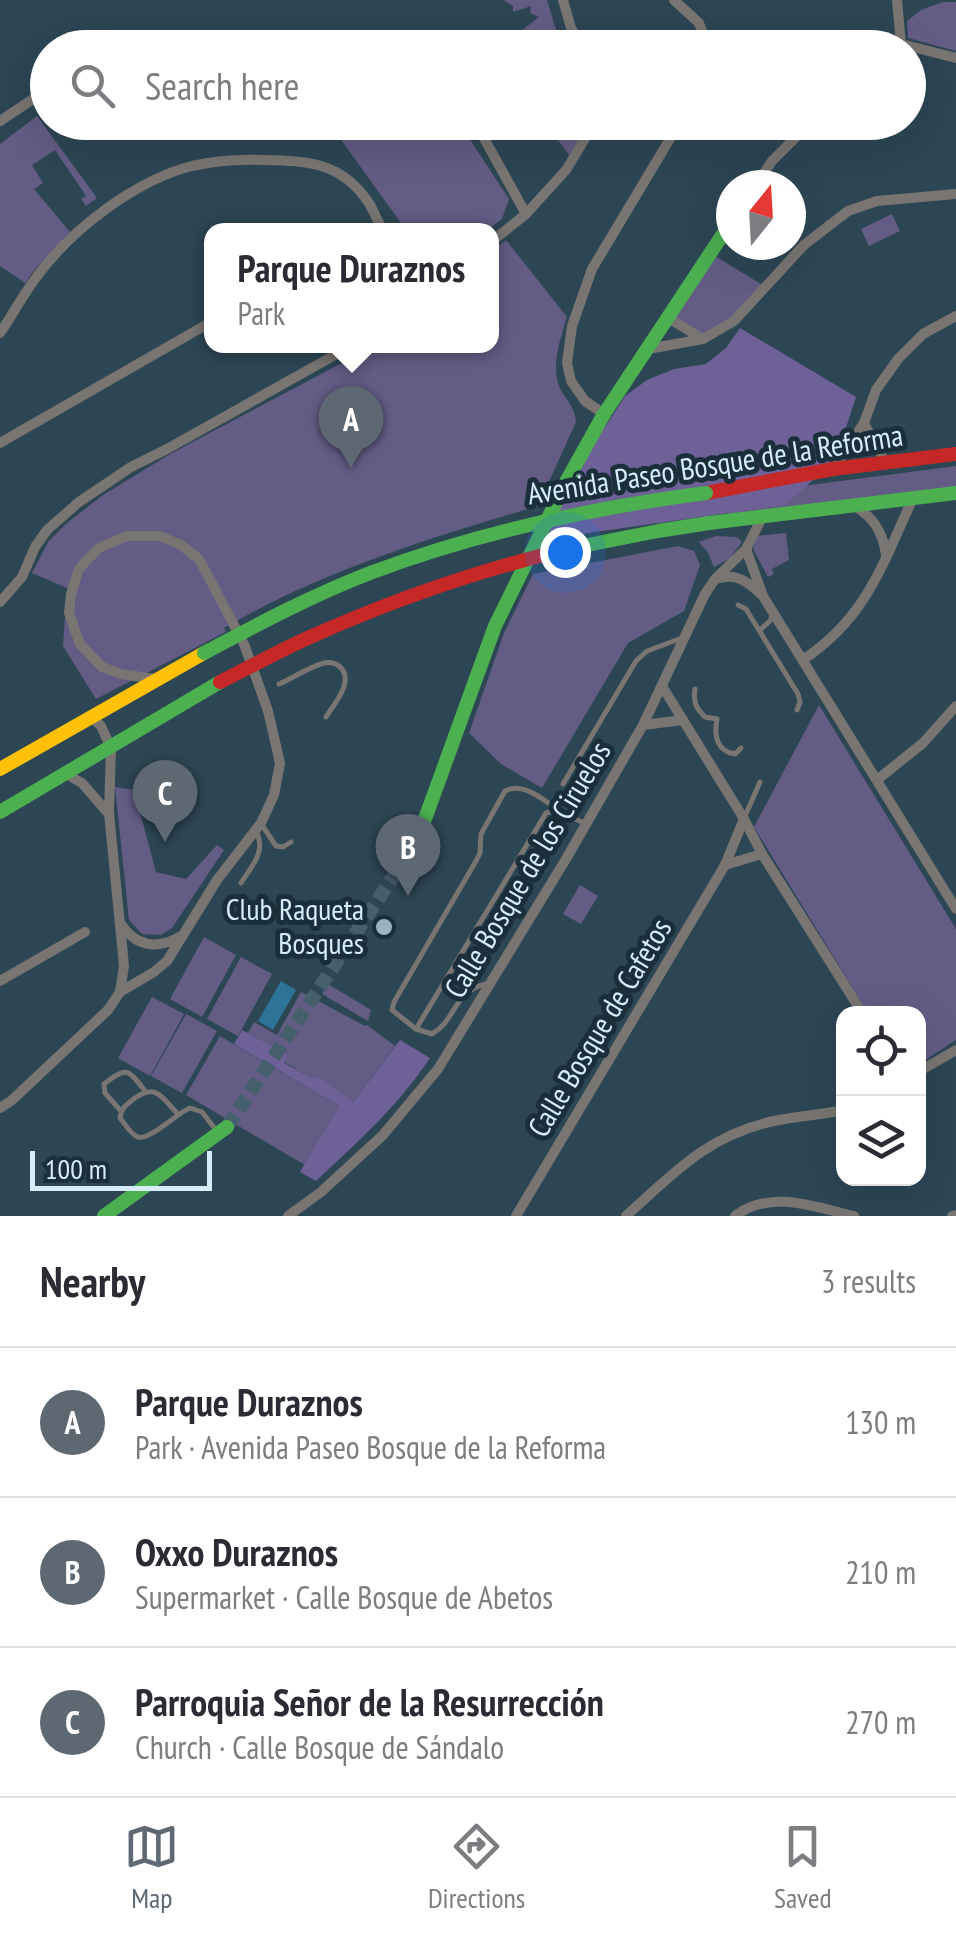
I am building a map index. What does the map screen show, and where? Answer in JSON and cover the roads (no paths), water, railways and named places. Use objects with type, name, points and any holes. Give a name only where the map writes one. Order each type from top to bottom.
[{"type":"main road","points":[[417,841],[495,626],[566,482],[604,414],[716,245]]},
{"type":"main road","name":"Avenida Paseo Bosque de la Reforma","points":[[0,770],[262,622],[343,584],[411,559],[520,526],[643,500],[706,493],[832,469],[956,454]]},
{"type":"main road","name":"Avenida Paseo Bosque de la Reforma","points":[[0,812],[220,682],[309,638],[410,597],[533,559],[645,532],[956,493]]},
{"type":"main road","points":[[104,1216],[222,1129]]},
{"type":"street","points":[[563,0],[572,30]]},
{"type":"street","points":[[674,0],[702,30]]},
{"type":"street","points":[[896,0],[897,30]]},
{"type":"street","points":[[926,52],[956,58]]},
{"type":"street","points":[[0,121],[30,101]]},
{"type":"street","points":[[485,140],[526,214]]},
{"type":"street","points":[[499,236],[526,214],[566,170],[584,140]]},
{"type":"street","points":[[604,414],[585,401],[571,381],[567,354],[572,326],[592,269],[669,140]]},
{"type":"street","points":[[766,170],[793,140]]},
{"type":"street","points":[[0,333],[40,272],[82,228],[129,192],[191,166],[240,160],[308,161],[331,168],[352,183],[368,204],[376,223]]},
{"type":"street","points":[[648,349],[717,333],[734,321],[804,245],[848,211],[878,201],[956,194]]},
{"type":"street","points":[[832,469],[864,423],[876,390],[898,358],[924,334],[956,316]]},
{"type":"street","points":[[668,318],[703,339]]},
{"type":"street","points":[[0,443],[204,326]]},
{"type":"street","points":[[0,602],[22,577],[41,538],[79,502],[131,467],[338,353]]},
{"type":"street","points":[[864,423],[886,464]]},
{"type":"street","points":[[804,660],[854,615],[872,587],[914,498]]},
{"type":"street","points":[[852,505],[874,522],[886,556]]},
{"type":"street","name":"Calle Bosque de los Ciruelos","points":[[288,1216],[321,1192],[383,1135],[438,1069],[643,724],[704,594],[746,550],[763,516]]},
{"type":"street","points":[[0,1108],[108,1010],[120,992],[162,966],[216,880],[258,827],[274,794],[280,763],[268,711],[244,644],[198,559],[181,545],[160,536],[127,536],[99,548],[84,562],[74,582],[69,613],[80,644],[93,660],[111,672],[156,679]]},
{"type":"street","points":[[746,550],[763,596],[954,902]]},
{"type":"street","points":[[715,579],[740,578],[763,596]]},
{"type":"street","points":[[662,686],[859,1006]]},
{"type":"street","points":[[876,780],[923,742],[956,706]]},
{"type":"street","points":[[90,717],[101,726],[110,748],[108,813],[124,966],[120,992]]},
{"type":"street","points":[[643,724],[683,720]]},
{"type":"street","points":[[66,774],[82,783],[108,813]]},
{"type":"street","name":"Calle Bosque de Cafetos","points":[[521,1214],[726,864],[744,818]]},
{"type":"street","points":[[726,864],[762,854]]},
{"type":"street","points":[[118,918],[131,936],[148,944],[167,943],[184,931]]},
{"type":"street","points":[[0,980],[85,932]]},
{"type":"street","points":[[926,1067],[956,1050]]},
{"type":"street","points":[[626,1216],[694,1155],[717,1140],[774,1120],[836,1111]]},
{"type":"street","points":[[735,1216],[745,1208],[770,1200],[854,1216]]},
{"type":"lane","points":[[738,605],[746,609],[798,694],[796,710]]},
{"type":"lane","points":[[760,630],[774,612]]},
{"type":"lane","points":[[564,784],[636,661],[648,651],[685,638]]},
{"type":"lane","points":[[279,684],[328,662],[340,667],[346,678],[344,686],[326,716]]},
{"type":"lane","points":[[695,689],[696,708],[705,717],[717,718],[716,738],[721,747],[735,754],[740,748]]},
{"type":"lane","points":[[744,818],[760,782]]},
{"type":"lane","points":[[489,984],[465,994],[436,1033],[416,1029],[392,1010],[476,861],[480,834],[508,788],[519,787],[586,824]]},
{"type":"lane","points":[[416,1029],[544,817],[550,811],[560,812]]},
{"type":"lane","points":[[258,827],[276,846],[291,842]]},
{"type":"lane","points":[[240,883],[260,852],[258,827]]},
{"type":"lane","points":[[121,1111],[105,1093],[104,1084],[120,1071],[132,1074],[145,1092]]},
{"type":"lane","points":[[177,1113],[156,1092],[145,1092],[124,1106],[120,1118],[140,1138],[148,1137],[177,1113],[190,1108],[202,1112],[222,1129]]},
{"type":"water","points":[[281,981],[296,990],[273,1030],[258,1021]]},
{"type":"tunnel","points":[[227,1127],[417,841]]},
{"type":"place","name":"Parque Duraznos","points":[[351,468]]},
{"type":"place","name":"Parroquia Señor de la Resurrección","points":[[165,842]]},
{"type":"place","name":"Oxxo Duraznos","points":[[408,896]]},
{"type":"place","name":"Club Raqueta Bosques","points":[[384,927]]}]
